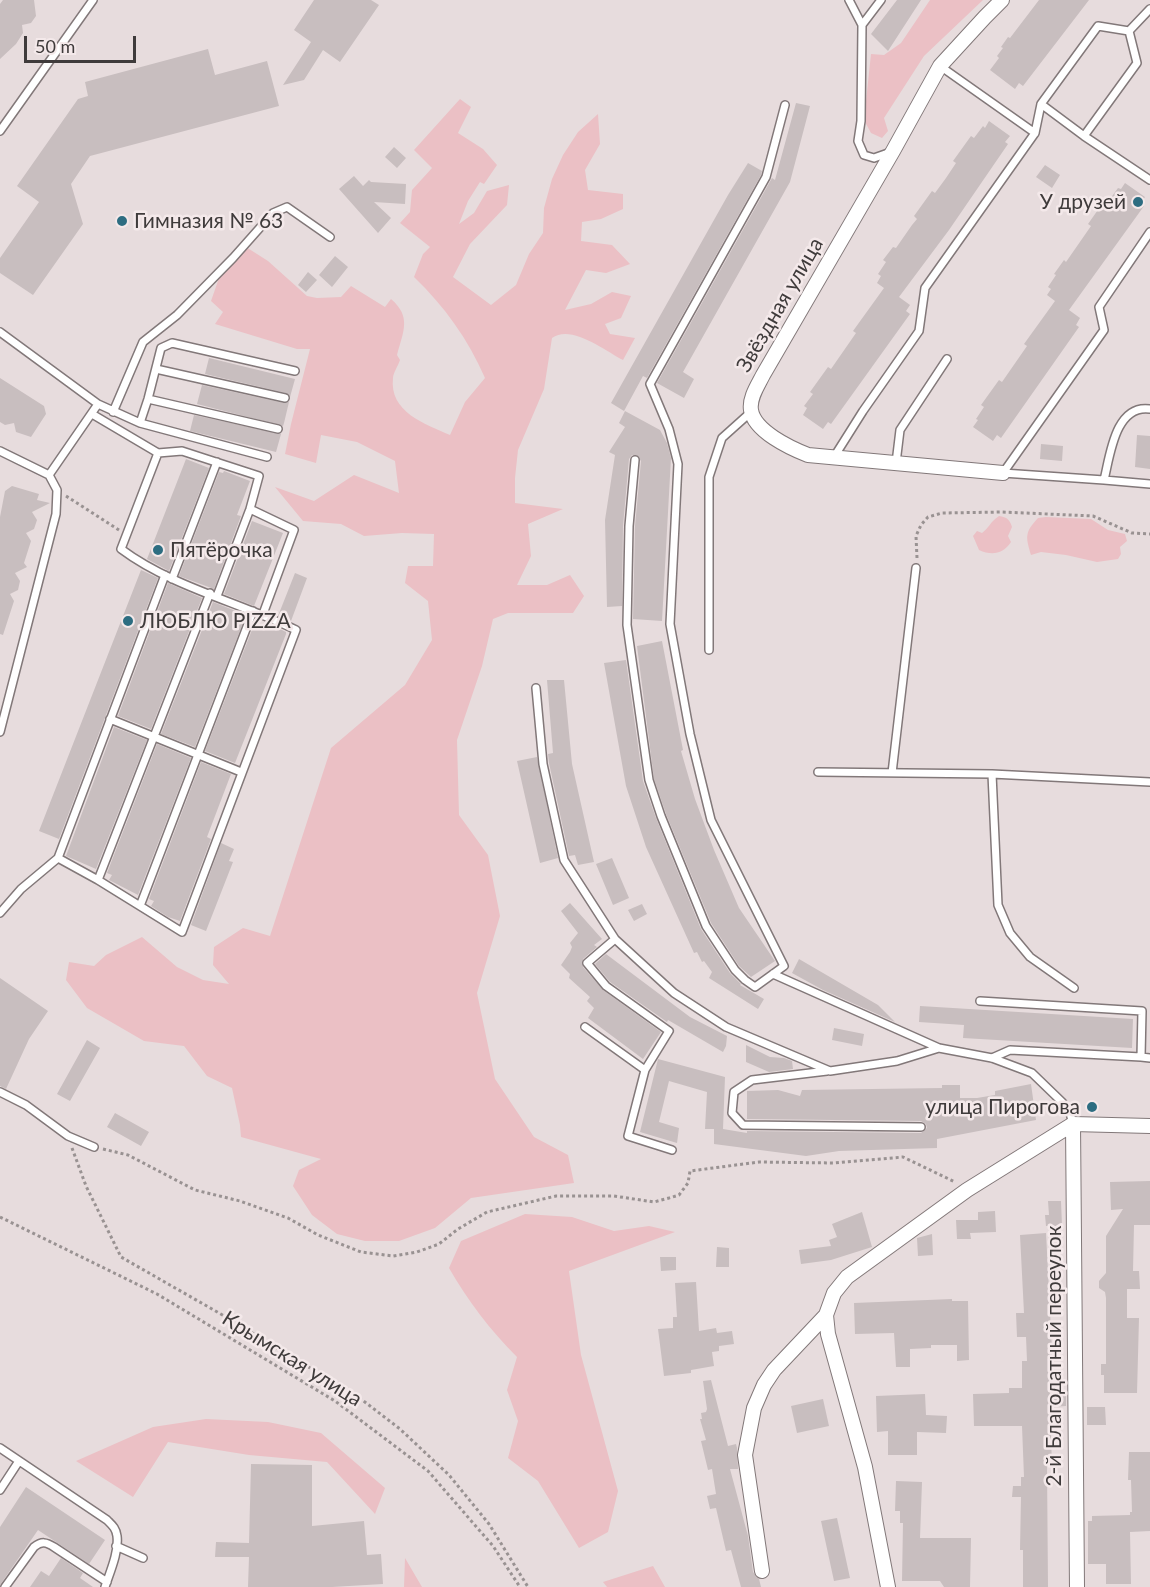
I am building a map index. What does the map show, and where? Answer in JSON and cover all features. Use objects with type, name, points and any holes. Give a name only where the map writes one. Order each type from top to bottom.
[{"type":"street","name":"Звёздная улица","points":[[751,412],[751,402],[763,375],[893,152],[940,66],[1002,0]]},
{"type":"street","points":[[751,412],[757,424],[793,449],[808,455],[1003,473]]},
{"type":"street","points":[[762,1572],[745,1455],[749,1428],[764,1384],[774,1370],[826,1315],[834,1293],[847,1277],[967,1190],[1073,1124],[1150,1126]]},
{"type":"street","name":"2-й Благодатный переулок","points":[[1073,1124],[1077,1587]]},
{"type":"street","points":[[826,1315],[828,1334],[864,1467],[888,1587]]},
{"type":"lane","points":[[849,0],[862,25],[861,122],[858,141],[864,155],[874,158],[893,152]]},
{"type":"lane","points":[[862,25],[881,0]]},
{"type":"lane","points":[[0,131],[89,1]]},
{"type":"lane","points":[[1129,31],[1150,9]]},
{"type":"lane","points":[[833,458],[919,331],[925,288],[1035,133],[1041,104],[1098,26],[1129,31]]},
{"type":"lane","points":[[1084,136],[1137,63],[1129,31]]},
{"type":"lane","points":[[940,66],[1035,133]]},
{"type":"lane","points":[[1041,104],[1150,180]]},
{"type":"lane","points":[[635,460],[629,526],[627,625],[649,780],[661,816],[706,926],[735,970],[755,987],[784,966],[711,820],[690,734],[670,624],[678,464],[669,429],[650,384],[766,177],[785,105]]},
{"type":"lane","points":[[113,412],[143,342],[177,315],[273,213],[287,207],[330,237]]},
{"type":"lane","points":[[1003,473],[1104,330],[1099,307],[1150,232]]},
{"type":"lane","points":[[0,333],[98,404],[113,412],[140,423],[267,458]]},
{"type":"lane","points":[[140,423],[161,348],[172,343],[295,371]]},
{"type":"lane","points":[[896,463],[900,429],[947,359]]},
{"type":"lane","points":[[156,369],[285,398]]},
{"type":"lane","points":[[148,399],[278,429]]},
{"type":"lane","points":[[49,475],[98,404]]},
{"type":"lane","points":[[1104,480],[1118,426],[1135,411],[1150,409]]},
{"type":"lane","points":[[709,650],[709,477],[722,438],[751,412]]},
{"type":"lane","points":[[92,414],[158,453],[182,451],[259,476],[250,509],[155,736],[98,880]]},
{"type":"lane","points":[[0,451],[49,475],[57,490],[56,514],[0,732]]},
{"type":"lane","points":[[58,858],[182,932],[296,630],[263,614],[169,577],[135,560],[120,549],[158,453]]},
{"type":"lane","points":[[0,913],[21,889],[58,858],[110,719],[217,462]]},
{"type":"lane","points":[[1003,473],[1150,484]]},
{"type":"lane","points":[[250,509],[294,530],[263,614]]},
{"type":"lane","points":[[892,773],[916,568]]},
{"type":"lane","points":[[140,906],[253,611]]},
{"type":"lane","points":[[536,688],[543,764],[564,860],[615,939],[674,993],[726,1027],[830,1071]]},
{"type":"lane","points":[[110,719],[241,771]]},
{"type":"lane","points":[[818,772],[992,774],[1150,782]]},
{"type":"lane","points":[[992,774],[998,905],[1010,933],[1030,957],[1074,988]]},
{"type":"lane","points":[[615,939],[587,963],[606,986],[669,1031],[645,1070],[628,1136],[672,1150]]},
{"type":"lane","points":[[773,974],[939,1048],[992,1058],[1032,1073],[1062,1102],[1070,1113],[1073,1124]]},
{"type":"lane","points":[[980,1001],[1150,1011]]},
{"type":"lane","points":[[1141,1058],[1142,1011]]},
{"type":"lane","points":[[585,1027],[645,1070]]},
{"type":"lane","points":[[921,1127],[743,1125],[732,1113],[734,1092],[752,1080],[897,1061],[939,1048]]},
{"type":"lane","points":[[992,1058],[1010,1050],[1150,1058]]},
{"type":"lane","points":[[0,1092],[26,1105],[68,1136],[94,1147]]},
{"type":"lane","points":[[0,1448],[107,1520],[115,1528],[117,1537],[106,1585],[54,1547],[46,1542],[40,1542],[5,1587]]},
{"type":"lane","points":[[0,1490],[19,1461]]},
{"type":"lane","points":[[116,1546],[143,1558]]},
{"type":"path","points":[[57,490],[125,534]]},
{"type":"path","points":[[916,568],[918,549],[916,536],[921,525],[928,516],[942,513],[1083,514],[1094,516],[1132,532],[1150,534]]},
{"type":"path","points":[[68,1136],[86,1186],[121,1257],[226,1317],[341,1388],[400,1429],[449,1475],[489,1524],[528,1587]]},
{"type":"path","points":[[94,1147],[128,1155],[195,1191],[240,1201],[288,1218],[318,1235],[361,1252],[393,1256],[417,1252],[439,1244],[458,1229],[487,1212],[556,1196],[614,1196],[654,1202],[679,1195],[688,1183],[690,1171],[759,1162],[834,1163],[903,1157],[953,1180],[967,1190]]},
{"type":"path","name":"Крымская улица","points":[[0,1217],[157,1294],[335,1401],[428,1471],[493,1546],[520,1587]]},
{"type":"shaded area","points":[[930,0],[983,0],[924,56],[884,118],[888,131],[882,138],[871,133],[864,120],[871,54],[884,55],[901,43]]},
{"type":"shaded area","points":[[460,99],[471,107],[458,133],[483,149],[497,165],[484,184],[480,182],[468,201],[459,224],[474,213],[487,191],[509,185],[507,205],[470,244],[453,277],[491,305],[516,285],[529,254],[543,233],[544,208],[552,179],[563,155],[578,132],[598,114],[600,144],[585,170],[588,190],[623,194],[623,209],[601,219],[582,222],[581,241],[612,245],[630,264],[606,273],[586,270],[565,310],[591,304],[612,292],[631,296],[621,318],[605,324],[610,334],[635,338],[623,360],[578,336],[568,334],[552,338],[544,389],[518,450],[515,478],[515,503],[563,509],[528,524],[531,556],[517,585],[547,585],[570,575],[584,596],[573,613],[508,613],[493,619],[482,666],[457,740],[459,815],[488,855],[500,916],[477,993],[495,1079],[534,1137],[568,1155],[574,1183],[471,1198],[435,1228],[399,1241],[365,1241],[337,1234],[312,1215],[293,1186],[299,1170],[321,1159],[241,1137],[232,1088],[207,1076],[184,1046],[144,1041],[87,1008],[66,980],[69,962],[94,966],[106,955],[142,937],[177,967],[203,980],[229,984],[213,965],[214,947],[243,928],[270,936],[331,748],[405,685],[432,640],[428,601],[405,583],[408,566],[433,566],[434,534],[402,533],[364,536],[341,524],[303,521],[275,487],[314,501],[354,475],[399,493],[395,461],[357,442],[321,435],[316,463],[285,454],[310,349],[297,349],[215,324],[223,312],[211,301],[219,278],[246,247],[268,261],[307,296],[341,297],[351,286],[385,307],[391,299],[402,312],[404,319],[397,355],[400,360],[393,378],[393,390],[397,400],[403,408],[420,421],[450,435],[465,402],[485,378],[455,324],[414,277],[423,254],[430,247],[400,223],[410,212],[412,190],[432,168],[414,150]]},
{"type":"shaded area","points":[[999,516],[1010,522],[1012,527],[1008,536],[1011,542],[997,553],[979,550],[973,536],[977,531],[982,533]]},
{"type":"shaded area","points":[[1038,518],[1091,519],[1108,530],[1125,534],[1127,541],[1120,547],[1121,554],[1118,559],[1097,562],[1041,552],[1031,555],[1027,539],[1028,532]]},
{"type":"shaded area","points":[[525,1214],[572,1217],[614,1231],[649,1226],[675,1232],[569,1271],[581,1355],[618,1491],[608,1532],[579,1548],[538,1481],[508,1458],[518,1421],[507,1390],[517,1357],[480,1315],[449,1268],[461,1241]]},
{"type":"shaded area","points":[[206,1419],[268,1422],[321,1433],[385,1488],[375,1514],[327,1462],[249,1455],[168,1442],[133,1497],[76,1461],[153,1427]]},
{"type":"shaded area","points":[[405,1558],[422,1587],[404,1587]]},
{"type":"shaded area","points":[[653,1566],[665,1587],[607,1587],[603,1582]]},
{"type":"building","points":[[3,0],[34,0],[36,16],[31,23],[22,25],[23,33],[16,44],[0,59],[0,4]]},
{"type":"building","points":[[314,0],[371,0],[379,5],[340,62],[323,50],[304,80],[283,85],[311,42],[294,30]]},
{"type":"building","points":[[897,0],[921,0],[888,51],[871,34]]},
{"type":"building","points":[[1039,0],[1089,0],[1023,86],[1019,83],[1015,89],[990,70],[999,58],[997,56],[1008,37],[1010,38]]},
{"type":"building","points":[[208,49],[215,75],[267,61],[279,106],[90,156],[71,184],[83,224],[33,295],[0,273],[0,258],[39,202],[17,186],[78,99],[88,96],[85,82]]},
{"type":"building","points":[[796,103],[810,106],[790,182],[683,372],[694,379],[684,398],[657,383],[772,178],[775,180]]},
{"type":"building","points":[[989,121],[1010,136],[1005,142],[1008,144],[949,230],[899,297],[910,305],[906,311],[910,314],[831,424],[828,422],[823,429],[803,415],[807,408],[804,406],[813,394],[810,392],[828,367],[831,369],[856,333],[853,331],[884,288],[877,283],[881,276],[878,274],[886,262],[883,260],[893,247],[896,248],[917,219],[914,216],[932,191],[935,193],[946,178],[956,163],[953,161],[971,136],[974,138]]},
{"type":"building","points":[[394,147],[406,158],[397,168],[385,157]]},
{"type":"building","points":[[748,163],[762,171],[761,175],[647,378],[643,376],[624,411],[611,403]]},
{"type":"building","points":[[1045,165],[1060,175],[1052,188],[1036,177]]},
{"type":"building","points":[[354,176],[363,186],[369,180],[406,184],[405,204],[374,202],[391,218],[378,233],[339,189]]},
{"type":"building","points":[[1125,183],[1145,197],[1141,203],[1144,206],[1069,310],[1080,318],[1076,325],[1079,327],[1001,438],[997,435],[993,441],[973,427],[984,407],[981,405],[999,380],[1002,382],[1027,346],[1024,344],[1055,301],[1047,295],[1051,289],[1048,287],[1056,275],[1054,274],[1064,260],[1066,262],[1091,226],[1088,224],[1107,197],[1110,199]]},
{"type":"building","points":[[335,256],[348,267],[332,287],[319,275]]},
{"type":"building","points":[[308,272],[317,280],[306,292],[298,285]]},
{"type":"building","points":[[209,358],[295,379],[290,397],[286,393],[205,374]]},
{"type":"building","points":[[0,378],[44,406],[46,414],[31,437],[16,432],[14,423],[5,425],[0,422]]},
{"type":"building","points":[[202,385],[284,403],[289,402],[283,426],[197,404]]},
{"type":"building","points":[[625,411],[660,430],[671,458],[662,621],[633,619],[635,526],[641,461],[636,455],[632,455],[629,459],[623,526],[622,606],[607,607],[605,520],[615,455],[609,452],[625,427],[619,423]]},
{"type":"building","points":[[194,415],[281,434],[276,452],[190,431]]},
{"type":"building","points":[[1137,435],[1150,436],[1150,469],[1135,467]]},
{"type":"building","points":[[1041,444],[1063,446],[1062,461],[1040,459]]},
{"type":"building","points":[[186,459],[209,468],[169,571],[147,559]]},
{"type":"building","points":[[224,471],[250,481],[237,515],[241,516],[214,589],[179,576],[219,472]]},
{"type":"building","points":[[12,486],[39,494],[37,500],[50,503],[32,512],[37,520],[34,529],[26,533],[31,541],[24,563],[27,567],[15,573],[20,581],[18,590],[10,594],[14,601],[3,635],[0,634],[0,517],[5,491]]},
{"type":"building","points":[[252,521],[283,533],[254,606],[224,594]]},
{"type":"building","points":[[141,570],[158,578],[59,839],[39,831]]},
{"type":"building","points":[[295,573],[307,578],[291,621],[278,616]]},
{"type":"building","points":[[168,583],[202,598],[151,729],[118,716]]},
{"type":"building","points":[[213,602],[246,615],[195,747],[161,734]]},
{"type":"building","points":[[255,622],[273,629],[274,626],[286,634],[235,763],[205,751]]},
{"type":"building","points":[[662,641],[683,750],[681,751],[695,799],[739,908],[775,961],[751,977],[739,966],[711,923],[654,779],[637,646]]},
{"type":"building","points":[[626,660],[643,781],[656,818],[701,929],[740,985],[764,999],[758,1009],[709,978],[712,972],[704,961],[702,962],[697,952],[694,953],[646,847],[626,786],[604,663]]},
{"type":"building","points":[[547,680],[564,680],[572,764],[594,862],[578,865],[575,855],[569,856],[549,763],[548,754],[553,753]]},
{"type":"building","points":[[114,727],[147,740],[96,869],[66,856]]},
{"type":"building","points":[[157,744],[191,758],[138,895],[109,880],[112,875],[107,873]]},
{"type":"building","points":[[537,757],[558,858],[540,863],[517,761]]},
{"type":"building","points":[[201,762],[231,774],[207,837],[211,839],[180,921],[168,917],[151,906],[154,901],[149,899]]},
{"type":"building","points":[[221,843],[234,849],[229,861],[233,862],[206,931],[191,925]]},
{"type":"building","points":[[612,858],[629,898],[613,905],[596,864]]},
{"type":"building","points":[[570,903],[602,939],[594,945],[597,947],[583,959],[583,967],[603,990],[661,1032],[643,1059],[588,1018],[594,1008],[587,1001],[590,997],[569,978],[570,974],[561,965],[570,952],[572,947],[570,943],[578,933],[561,911]]},
{"type":"building","points":[[642,904],[647,914],[634,921],[628,910]]},
{"type":"building","points":[[606,954],[690,1017],[727,1036],[723,1052],[668,1020],[667,1022],[610,982],[595,964]]},
{"type":"building","points":[[799,959],[878,1005],[895,1022],[823,990],[792,973]]},
{"type":"building","points":[[0,978],[48,1011],[29,1039],[6,1089],[0,1086]]},
{"type":"building","points":[[920,1006],[1133,1019],[1132,1048],[963,1038],[964,1025],[919,1022]]},
{"type":"building","points":[[834,1028],[864,1034],[862,1046],[832,1040]]},
{"type":"building","points":[[87,1040],[100,1048],[70,1101],[57,1094]]},
{"type":"building","points":[[746,1045],[770,1057],[792,1061],[793,1069],[769,1072],[746,1062]]},
{"type":"building","points":[[658,1059],[725,1077],[723,1129],[747,1133],[747,1131],[921,1133],[927,1128],[926,1124],[921,1121],[747,1119],[747,1091],[778,1090],[800,1096],[802,1090],[942,1088],[942,1085],[960,1085],[960,1098],[977,1098],[995,1095],[995,1091],[1031,1084],[1036,1120],[937,1139],[937,1148],[839,1151],[806,1156],[714,1144],[714,1129],[705,1129],[707,1092],[669,1081],[659,1122],[679,1128],[677,1143],[640,1132]]},
{"type":"building","points":[[115,1113],[149,1132],[141,1146],[107,1127]]},
{"type":"building","points":[[1150,1181],[1150,1225],[1134,1225],[1133,1271],[1139,1271],[1140,1289],[1127,1289],[1127,1318],[1139,1318],[1137,1393],[1104,1393],[1104,1375],[1101,1375],[1101,1364],[1106,1364],[1106,1298],[1105,1292],[1099,1288],[1099,1281],[1106,1273],[1106,1236],[1123,1209],[1111,1210],[1110,1182]]},
{"type":"building","points":[[1048,1201],[1061,1201],[1062,1226],[1046,1226],[1045,1215],[1049,1215]]},
{"type":"building","points":[[995,1211],[996,1232],[970,1233],[971,1239],[957,1239],[956,1220],[978,1220],[978,1212]]},
{"type":"building","points":[[862,1212],[872,1247],[831,1260],[801,1264],[799,1250],[831,1246],[829,1240],[837,1237],[832,1224]]},
{"type":"building","points":[[1046,1233],[1053,1370],[1049,1371],[1050,1396],[1066,1396],[1066,1406],[1050,1407],[1052,1466],[1047,1466],[1048,1587],[1023,1587],[1023,1550],[1020,1550],[1021,1497],[1012,1497],[1013,1486],[1021,1486],[1021,1477],[1024,1477],[1022,1426],[974,1426],[973,1394],[1009,1393],[1009,1388],[1022,1388],[1022,1361],[1027,1361],[1026,1337],[1017,1337],[1016,1313],[1024,1313],[1020,1235]]},
{"type":"building","points":[[932,1234],[933,1255],[918,1256],[917,1238]]},
{"type":"building","points":[[717,1247],[729,1248],[729,1267],[716,1267]]},
{"type":"building","points":[[660,1257],[676,1257],[676,1270],[661,1271]]},
{"type":"building","points":[[696,1282],[699,1331],[716,1328],[717,1333],[732,1331],[734,1344],[719,1346],[719,1351],[712,1352],[714,1366],[691,1370],[691,1373],[664,1376],[658,1329],[673,1328],[673,1317],[677,1317],[675,1283]]},
{"type":"building","points":[[952,1299],[952,1301],[968,1301],[969,1360],[957,1361],[957,1345],[931,1345],[931,1348],[910,1349],[910,1367],[896,1367],[894,1333],[855,1334],[854,1303]]},
{"type":"building","points":[[711,1380],[728,1446],[736,1444],[737,1448],[738,1469],[730,1469],[748,1536],[753,1572],[759,1579],[761,1587],[741,1587],[731,1550],[726,1551],[716,1508],[710,1509],[707,1496],[716,1494],[712,1469],[708,1470],[701,1441],[706,1440],[700,1419],[702,1419],[701,1413],[706,1412],[707,1409],[703,1381]]},
{"type":"building","points":[[925,1394],[926,1415],[947,1416],[946,1433],[917,1432],[917,1455],[888,1455],[888,1431],[877,1432],[876,1396]]},
{"type":"building","points":[[823,1399],[829,1426],[797,1433],[791,1406]]},
{"type":"building","points":[[1087,1407],[1105,1407],[1106,1425],[1087,1425]]},
{"type":"building","points":[[1129,1452],[1150,1452],[1150,1531],[1130,1532],[1131,1584],[1106,1584],[1106,1564],[1088,1564],[1088,1521],[1092,1521],[1092,1516],[1130,1515],[1132,1512],[1131,1480],[1128,1480]]},
{"type":"building","points":[[251,1464],[312,1465],[312,1526],[364,1521],[367,1555],[381,1554],[383,1584],[332,1587],[248,1587],[249,1557],[215,1557],[216,1542],[249,1543]]},
{"type":"building","points":[[896,1481],[922,1482],[920,1538],[971,1538],[970,1587],[944,1587],[940,1581],[902,1581],[903,1523],[900,1523],[900,1511],[895,1511]]},
{"type":"building","points":[[26,1487],[105,1540],[89,1564],[38,1530],[0,1585],[0,1527]]},
{"type":"building","points":[[837,1518],[850,1578],[834,1581],[821,1521]]},
{"type":"building","points":[[61,1558],[83,1573],[80,1578],[93,1587],[30,1587],[41,1571],[49,1576]]},
{"type":"place","name":"У друзей","points":[[1138,202]]},
{"type":"place","name":"Гимназия № 63","points":[[122,221]]},
{"type":"place","name":"Пятёрочка","points":[[158,550]]},
{"type":"place","name":"ЛЮБЛЮ PIZZA","points":[[128,621]]},
{"type":"place","name":"улица Пирогова","points":[[1092,1107]]}]
